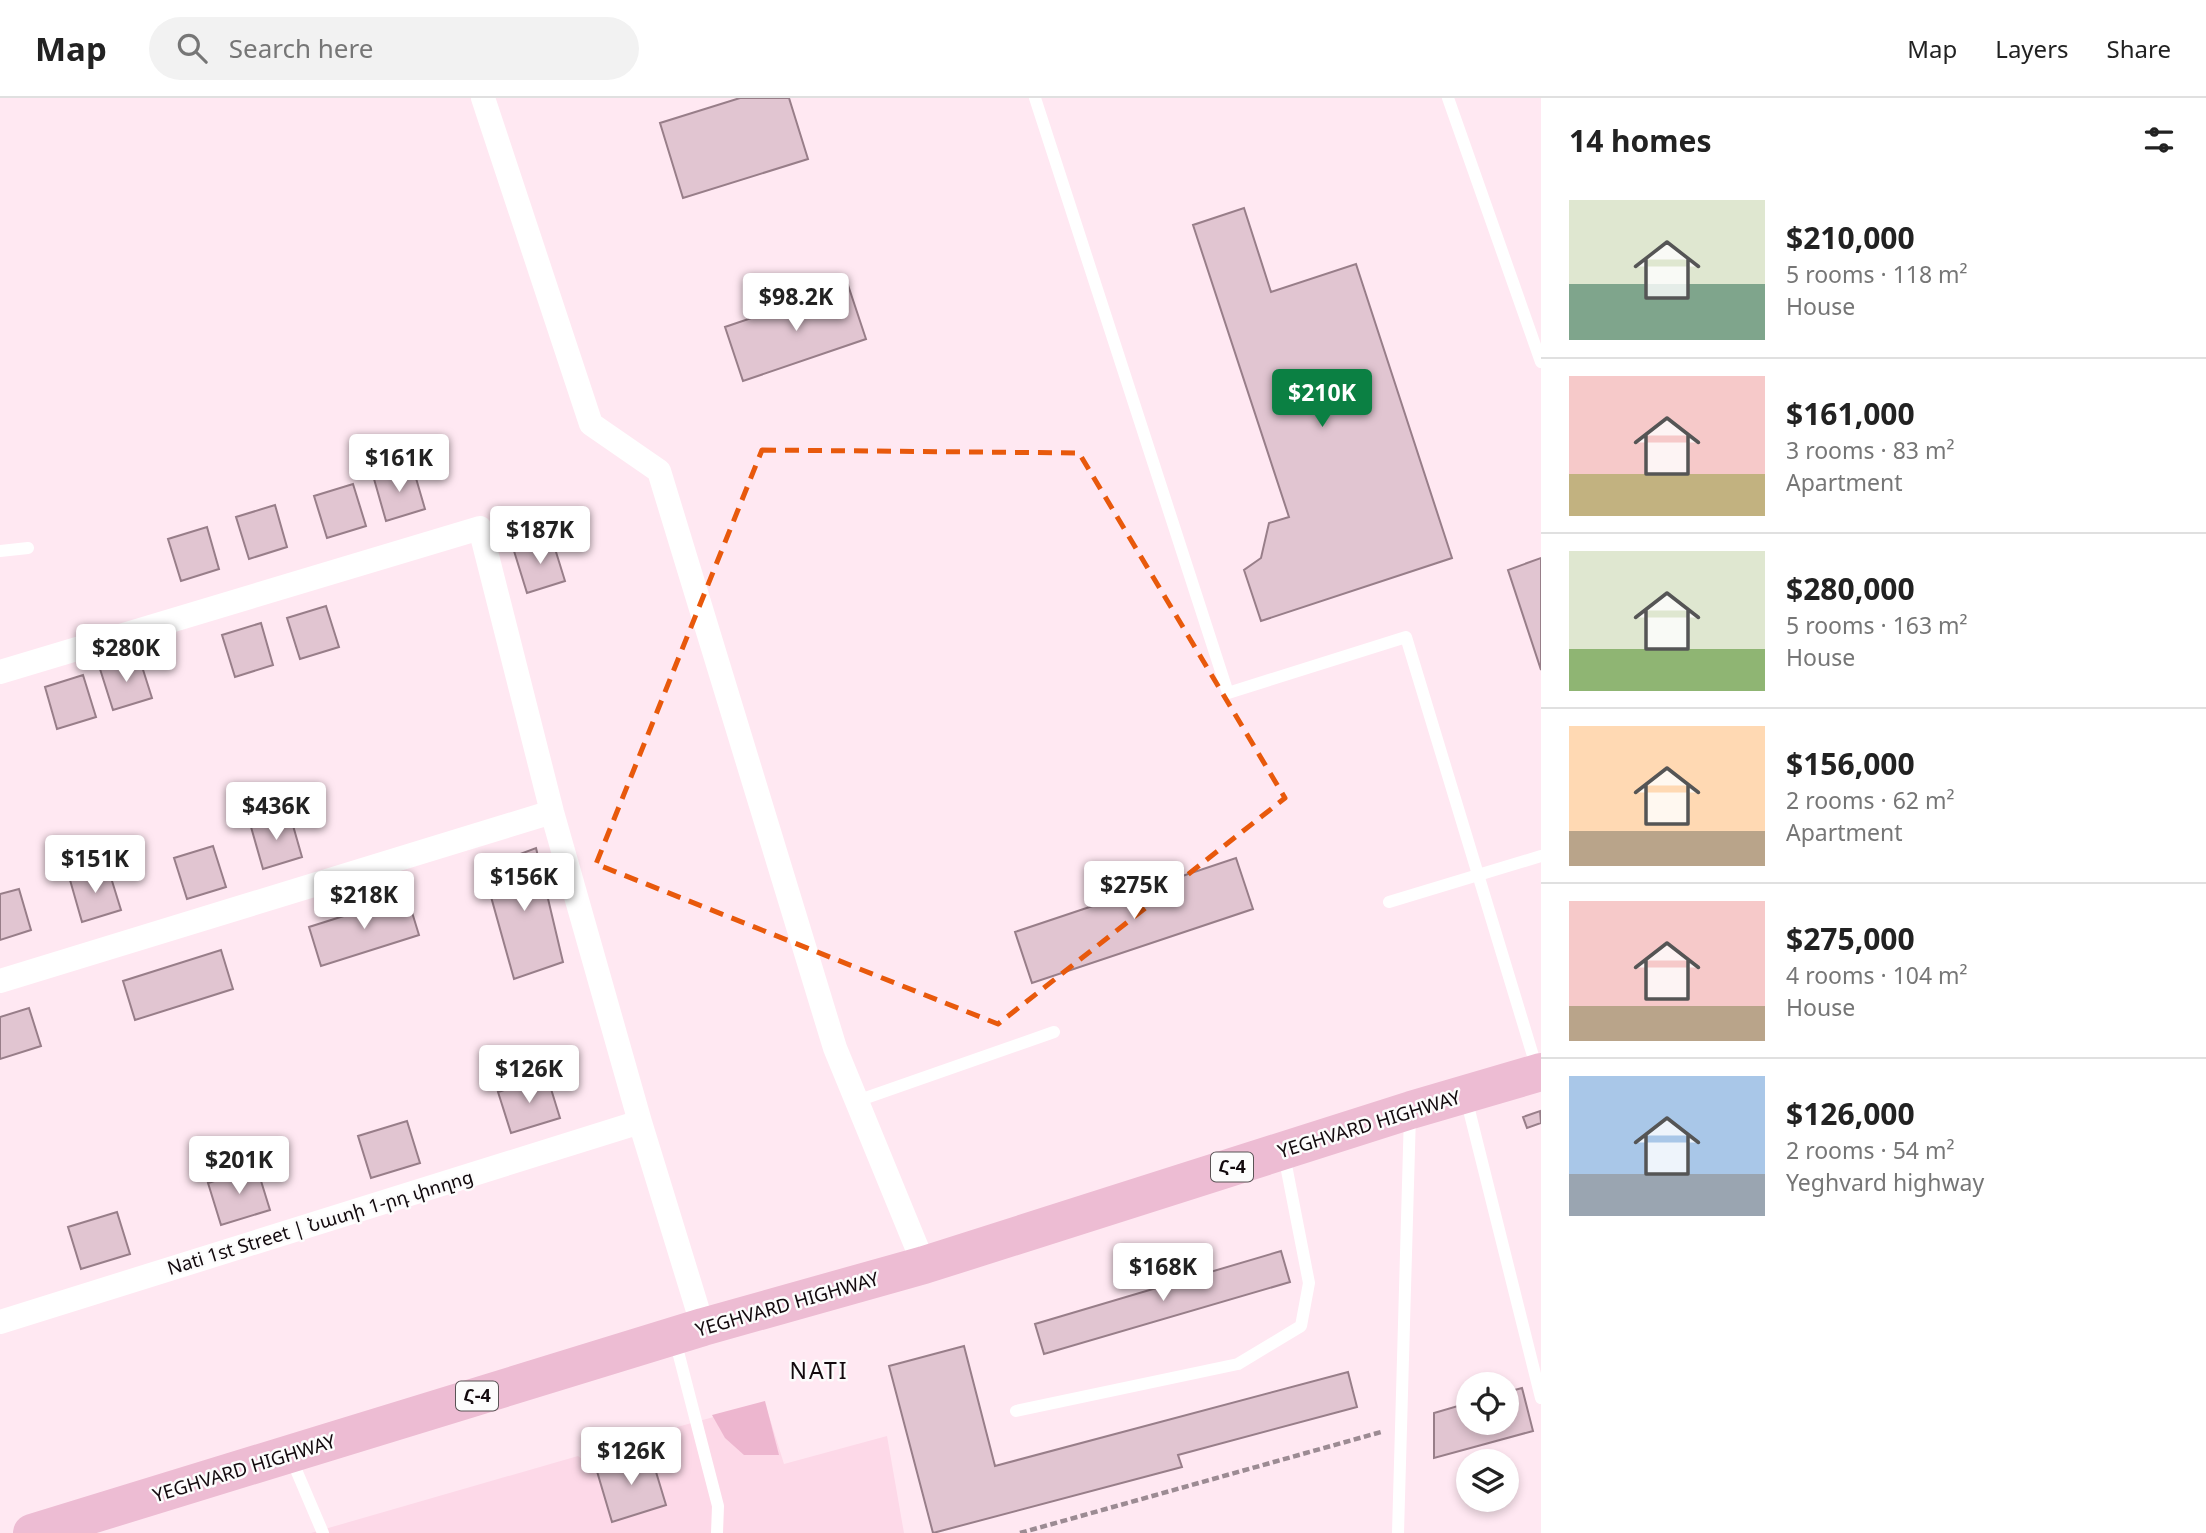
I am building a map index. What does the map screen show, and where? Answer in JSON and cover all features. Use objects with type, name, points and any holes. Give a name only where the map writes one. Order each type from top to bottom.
[{"type":"main road","name":"YEGHVARD HIGHWAY","points":[[32,1533],[689,1332],[924,1265],[1410,1110],[1539,1072]]},
{"type":"street","points":[[483,98],[591,424],[659,471],[835,1048],[924,1265]]},
{"type":"street","points":[[0,672],[480,528],[552,813],[640,1122],[689,1332]]},
{"type":"street","points":[[0,981],[552,813]]},
{"type":"street","name":"Nati 1st Street | Նատի 1-րդ փողոց","points":[[0,1322],[640,1122]]},
{"type":"lane","points":[[1035,98],[1228,693],[1406,638],[1539,1072]]},
{"type":"lane","points":[[1448,98],[1541,362]]},
{"type":"lane","points":[[0,551],[28,548]]},
{"type":"lane","points":[[1389,902],[1541,856]]},
{"type":"lane","points":[[857,1101],[1054,1032]]},
{"type":"lane","points":[[1465,1094],[1541,1398]]},
{"type":"lane","points":[[1398,1533],[1410,1110]]},
{"type":"lane","points":[[1016,1411],[1238,1364],[1301,1326],[1309,1283],[1283,1151]]},
{"type":"lane","points":[[689,1332],[718,1506],[717,1533]]},
{"type":"lane","points":[[290,1454],[323,1533]]},
{"type":"path","points":[[1020,1533],[1381,1432],[1380,1444]]},
{"type":"highlighted area","points":[[762,450],[1079,453],[1285,798],[998,1024],[596,864]]},
{"type":"shaded area","points":[[765,1401],[779,1455],[744,1455],[725,1438],[712,1415]]},
{"type":"shaded area","points":[[765,1403],[784,1464],[887,1436],[904,1533],[311,1533],[578,1456],[593,1468],[653,1450],[666,1430]]},
{"type":"building","points":[[740,98],[789,98],[808,159],[683,198],[660,123]]},
{"type":"building","points":[[1244,208],[1271,292],[1356,264],[1452,558],[1261,621],[1244,570],[1261,558],[1269,523],[1289,517],[1193,225]]},
{"type":"building","points":[[848,285],[866,339],[743,381],[725,327]]},
{"type":"building","points":[[413,468],[425,509],[386,521],[374,479]]},
{"type":"building","points":[[353,484],[366,526],[327,538],[314,496]]},
{"type":"building","points":[[275,505],[287,547],[249,559],[236,517]]},
{"type":"building","points":[[207,527],[219,569],[181,581],[168,539]]},
{"type":"building","points":[[552,539],[565,581],[527,593],[514,551]]},
{"type":"building","points":[[1541,558],[1541,670],[1508,570]]},
{"type":"building","points":[[326,606],[339,647],[300,659],[287,618]]},
{"type":"building","points":[[261,623],[273,665],[235,677],[222,635]]},
{"type":"building","points":[[139,657],[152,698],[113,710],[100,669]]},
{"type":"building","points":[[83,675],[96,717],[57,729],[45,687]]},
{"type":"building","points":[[290,815],[302,857],[263,869],[251,827]]},
{"type":"building","points":[[213,846],[226,887],[187,899],[174,858]]},
{"type":"building","points":[[536,848],[563,962],[514,979],[483,868]]},
{"type":"building","points":[[1236,858],[1253,909],[1032,983],[1015,932]]},
{"type":"building","points":[[108,868],[121,910],[82,922],[70,880]]},
{"type":"building","points":[[19,889],[31,930],[0,940],[0,894]]},
{"type":"building","points":[[407,896],[419,935],[321,966],[309,927]]},
{"type":"building","points":[[221,950],[233,989],[135,1020],[123,981]]},
{"type":"building","points":[[29,1008],[41,1046],[0,1059],[0,1017]]},
{"type":"building","points":[[547,1076],[560,1118],[511,1133],[498,1092]]},
{"type":"building","points":[[1540,1111],[1541,1123],[1527,1128],[1523,1117]]},
{"type":"building","points":[[407,1121],[420,1163],[371,1178],[358,1136]]},
{"type":"building","points":[[257,1168],[270,1210],[221,1225],[208,1183]]},
{"type":"building","points":[[117,1212],[130,1254],[81,1269],[68,1227]]},
{"type":"building","points":[[1281,1251],[1290,1282],[1044,1354],[1035,1324]]},
{"type":"building","points":[[964,1346],[995,1466],[1348,1372],[1357,1407],[1178,1455],[1182,1467],[933,1533],[889,1366]]},
{"type":"building","points":[[1522,1388],[1533,1431],[1519,1435],[1519,1389]]},
{"type":"building","points":[[1456,1407],[1456,1435],[1518,1435],[1467,1449],[1456,1449],[1456,1452],[1434,1458],[1434,1413]]},
{"type":"building","points":[[650,1452],[666,1505],[612,1522],[596,1468]]},
{"type":"district","name":"NATI","points":[[819,1371]]}]
